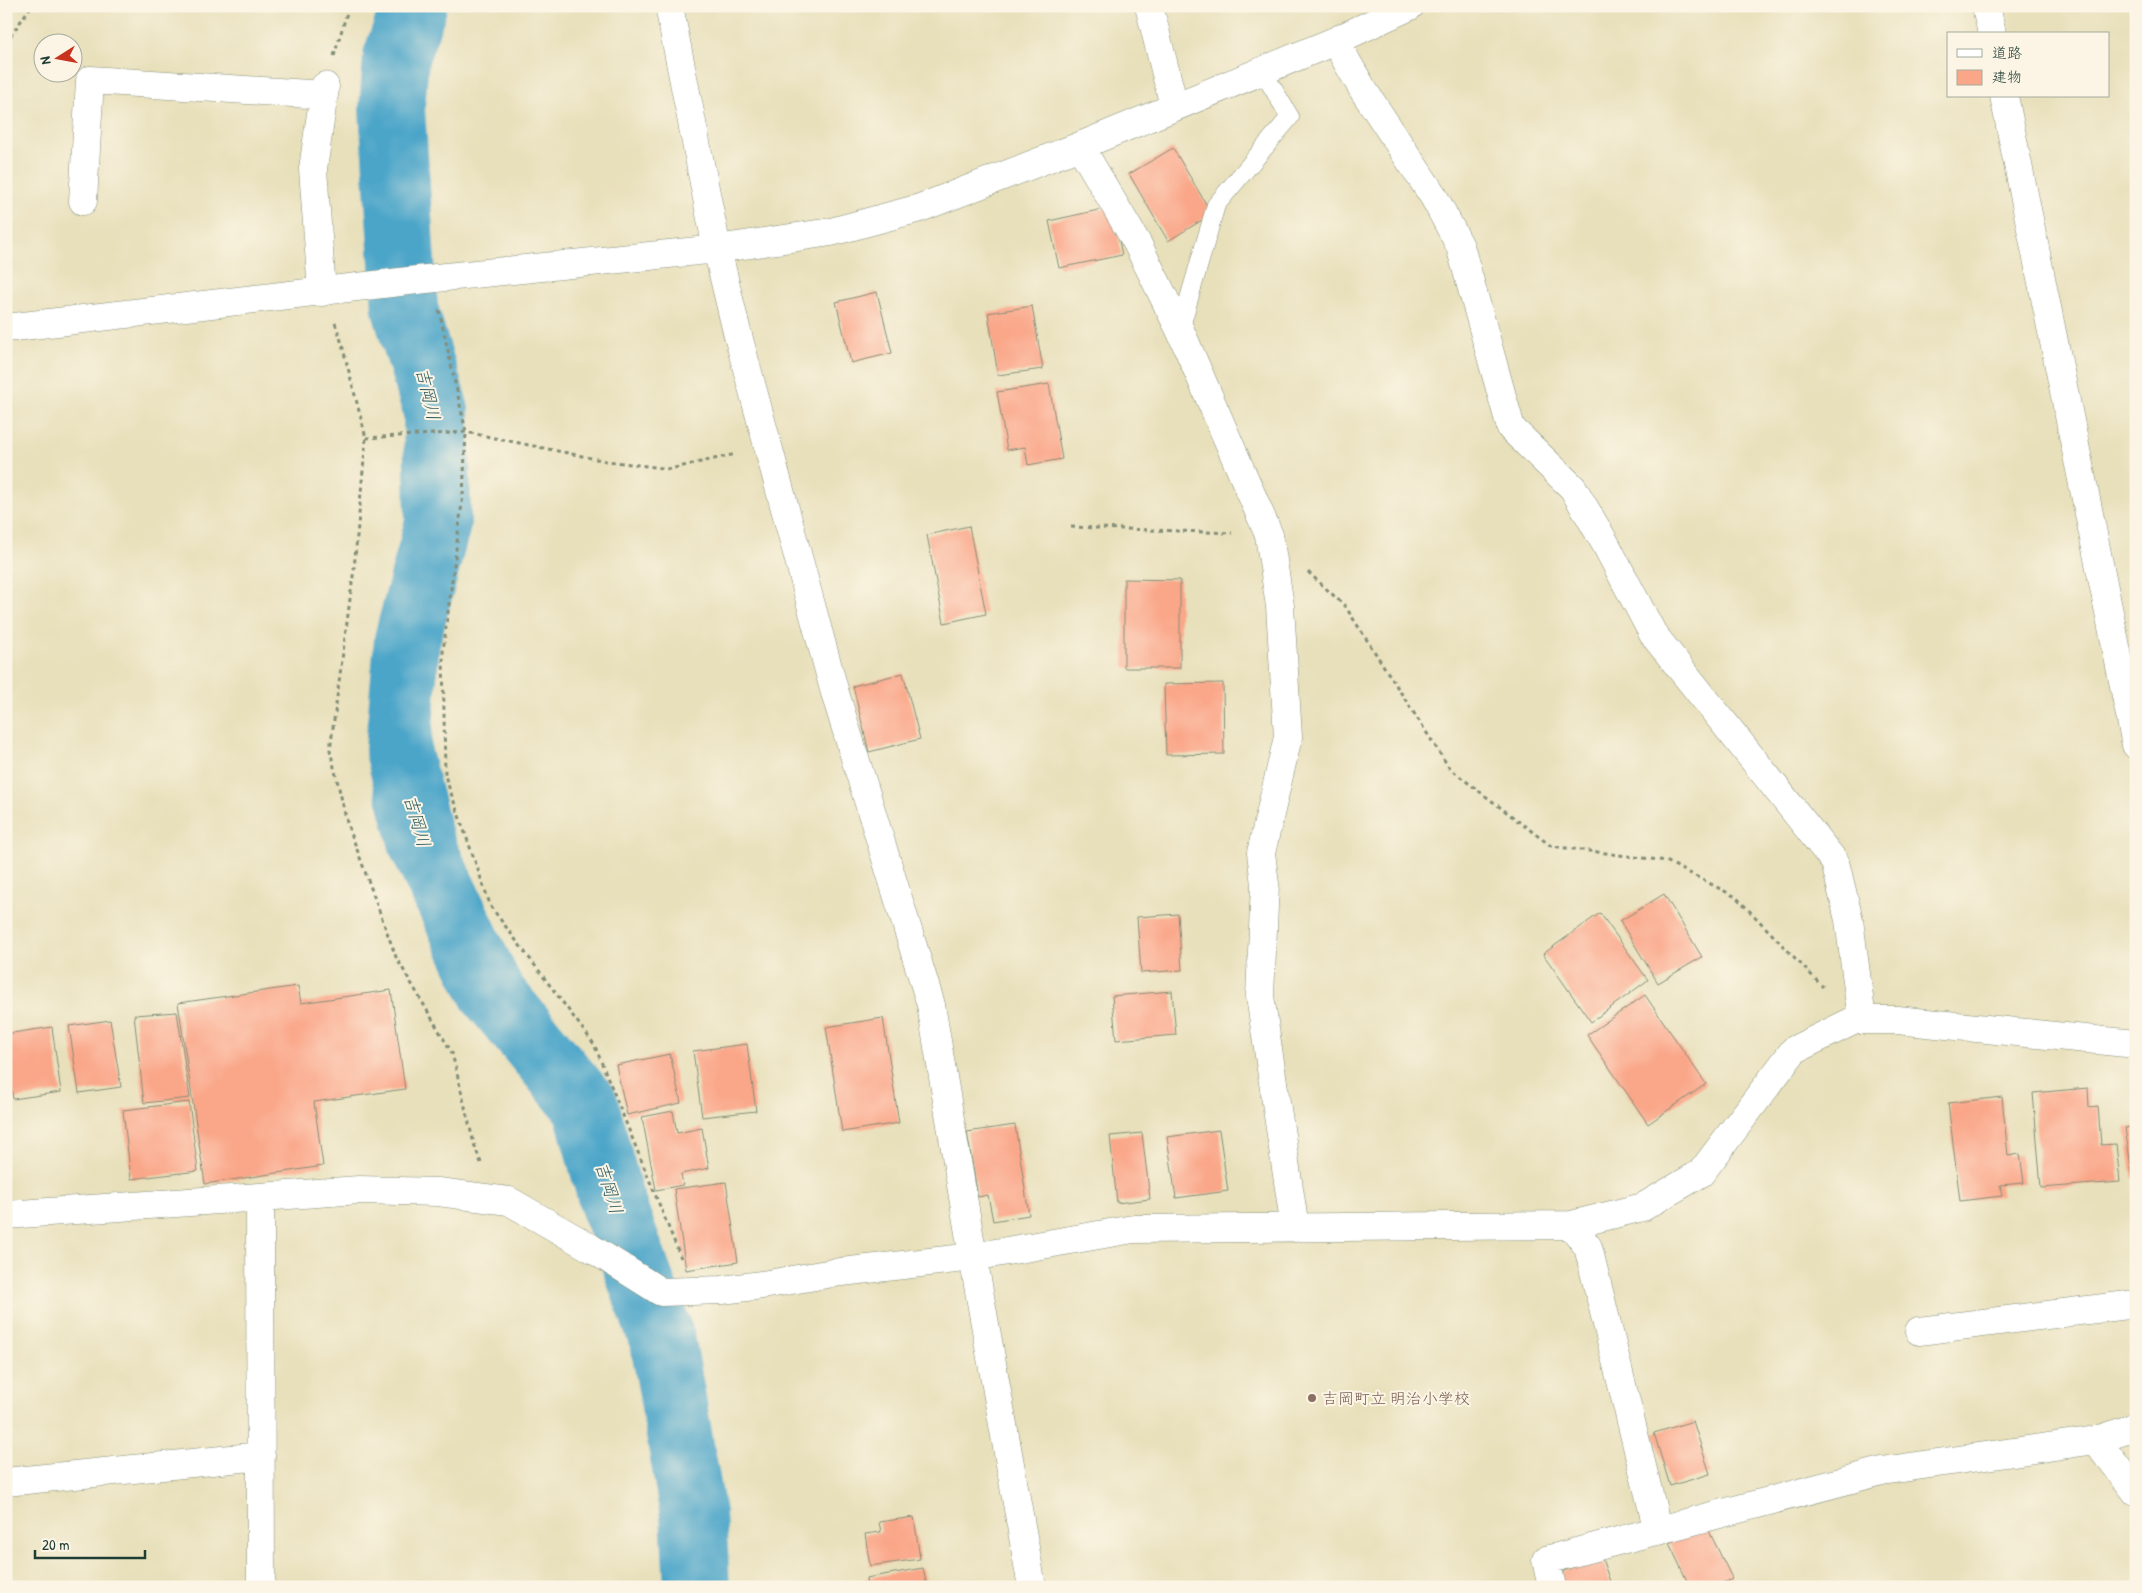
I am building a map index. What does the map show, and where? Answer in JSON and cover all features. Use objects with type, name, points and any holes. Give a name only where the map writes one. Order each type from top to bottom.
[{"type":"street","points":[[669,6],[717,249],[737,332],[835,693],[931,1004],[973,1257],[1032,1587]]},
{"type":"street","points":[[1149,6],[1174,106]]},
{"type":"street","points":[[6,328],[424,280],[717,249],[831,232],[920,208],[1080,146],[1335,41],[1410,6]]},
{"type":"street","points":[[1986,6],[1992,32]]},
{"type":"street","points":[[1335,41],[1362,88],[1434,197],[1460,246],[1512,428],[1573,488],[1605,542],[1652,634],[1835,862],[1849,920],[1858,1020]]},
{"type":"street","points":[[83,201],[90,80],[325,90],[314,169],[322,292]]},
{"type":"street","points":[[2004,98],[2136,745]]},
{"type":"street","points":[[1080,146],[1098,172],[1137,243],[1180,330],[1269,535],[1280,606],[1288,737],[1261,853],[1265,884],[1260,996],[1295,1228]]},
{"type":"street","points":[[6,1215],[359,1190],[438,1192],[509,1201],[591,1248],[661,1292],[762,1285],[833,1274],[973,1257],[1133,1229],[1571,1225],[1644,1207],[1701,1174],[1794,1050],[1858,1020],[1897,1020],[2136,1044]]},
{"type":"street","points":[[260,1197],[261,1587]]},
{"type":"street","points":[[1571,1225],[1588,1247],[1658,1531]]},
{"type":"street","points":[[1919,1331],[2136,1304]]},
{"type":"street","points":[[1552,1587],[1546,1560],[1882,1471],[2096,1440],[2136,1427]]},
{"type":"street","points":[[2096,1440],[2136,1492]]},
{"type":"street","points":[[6,1482],[261,1456]]},
{"type":"lane","points":[[1180,330],[1216,205],[1290,117],[1262,70]]},
{"type":"path","points":[[6,43],[30,6]]},
{"type":"path","points":[[325,90],[349,6]]},
{"type":"path","points":[[424,280],[466,432],[463,495],[443,651],[445,776],[491,907],[594,1044],[694,1291]]},
{"type":"path","points":[[322,292],[340,337],[366,438],[354,569],[330,750],[347,822],[396,957],[452,1053],[474,1144],[495,1199]]},
{"type":"path","points":[[366,438],[466,432],[606,461],[670,469],[769,446]]},
{"type":"path","points":[[1071,527],[1269,535],[1345,606],[1450,769],[1551,846],[1666,861],[1736,897],[1858,1020]]},
{"type":"building","points":[[1173,148],[1212,214],[1168,241],[1129,174]]},
{"type":"building","points":[[1112,207],[1122,255],[1059,268],[1049,221]]},
{"type":"building","points":[[877,292],[892,353],[851,363],[836,302]]},
{"type":"building","points":[[1032,306],[1043,369],[998,375],[988,313]]},
{"type":"building","points":[[1049,384],[1062,459],[1028,465],[1025,447],[1007,450],[997,392]]},
{"type":"building","points":[[969,526],[986,614],[944,623],[927,535]]},
{"type":"building","points":[[1124,579],[1180,580],[1180,668],[1124,668]]},
{"type":"building","points":[[903,673],[920,739],[869,752],[853,686]]},
{"type":"building","points":[[1223,683],[1224,754],[1166,755],[1164,684]]},
{"type":"building","points":[[1664,894],[1702,957],[1658,983],[1620,921]]},
{"type":"building","points":[[1600,913],[1648,980],[1591,1022],[1543,954]]},
{"type":"building","points":[[1178,914],[1182,970],[1141,973],[1137,917]]},
{"type":"building","points":[[298,986],[301,1003],[391,990],[405,1089],[314,1102],[323,1166],[205,1184],[178,1003]]},
{"type":"building","points":[[1172,991],[1176,1035],[1116,1040],[1112,996]]},
{"type":"building","points":[[1645,995],[1706,1084],[1648,1124],[1587,1035]]},
{"type":"building","points":[[177,1012],[190,1098],[144,1103],[134,1015]]},
{"type":"building","points":[[883,1018],[899,1123],[842,1132],[826,1027]]},
{"type":"building","points":[[110,1020],[121,1087],[79,1093],[69,1026]]},
{"type":"building","points":[[52,1027],[61,1092],[13,1099],[6,1056],[6,1034]]},
{"type":"building","points":[[747,1044],[756,1111],[702,1117],[693,1051]]},
{"type":"building","points":[[670,1054],[681,1103],[627,1115],[616,1065]]},
{"type":"building","points":[[2088,1088],[2089,1107],[2098,1106],[2101,1145],[2116,1144],[2120,1182],[2041,1188],[2033,1093]]},
{"type":"building","points":[[2002,1097],[2008,1156],[2020,1154],[2024,1183],[2000,1185],[2002,1196],[1960,1201],[1948,1103]]},
{"type":"building","points":[[189,1102],[198,1171],[131,1179],[123,1110]]},
{"type":"building","points":[[673,1111],[677,1133],[702,1128],[709,1168],[681,1174],[683,1185],[656,1190],[642,1117]]},
{"type":"building","points":[[1015,1125],[1029,1215],[993,1221],[988,1195],[978,1197],[967,1132]]},
{"type":"building","points":[[2136,1126],[2136,1179],[2133,1179],[2125,1128]]},
{"type":"building","points":[[1219,1130],[1228,1191],[1176,1198],[1167,1137]]},
{"type":"building","points":[[1142,1133],[1150,1199],[1117,1203],[1110,1136]]},
{"type":"building","points":[[726,1182],[738,1262],[686,1270],[674,1189]]},
{"type":"building","points":[[1693,1421],[1710,1474],[1670,1486],[1654,1433]]},
{"type":"building","points":[[914,1517],[920,1559],[870,1566],[865,1534],[881,1532],[879,1522]]},
{"type":"building","points":[[1706,1525],[1732,1578],[1715,1587],[1690,1587],[1669,1543]]},
{"type":"building","points":[[1601,1556],[1612,1587],[1560,1587],[1556,1574]]},
{"type":"building","points":[[923,1568],[927,1587],[867,1587],[866,1578]]},
{"type":"waterway","name":"吉岡川","points":[[414,6],[396,57],[392,109],[405,309],[436,411],[438,523],[407,640],[398,750],[422,845],[492,993],[586,1106],[611,1199],[663,1342],[693,1514],[697,1587]]},
{"type":"place","name":"吉岡町立 明治小学校","points":[[1312,1398]]}]
